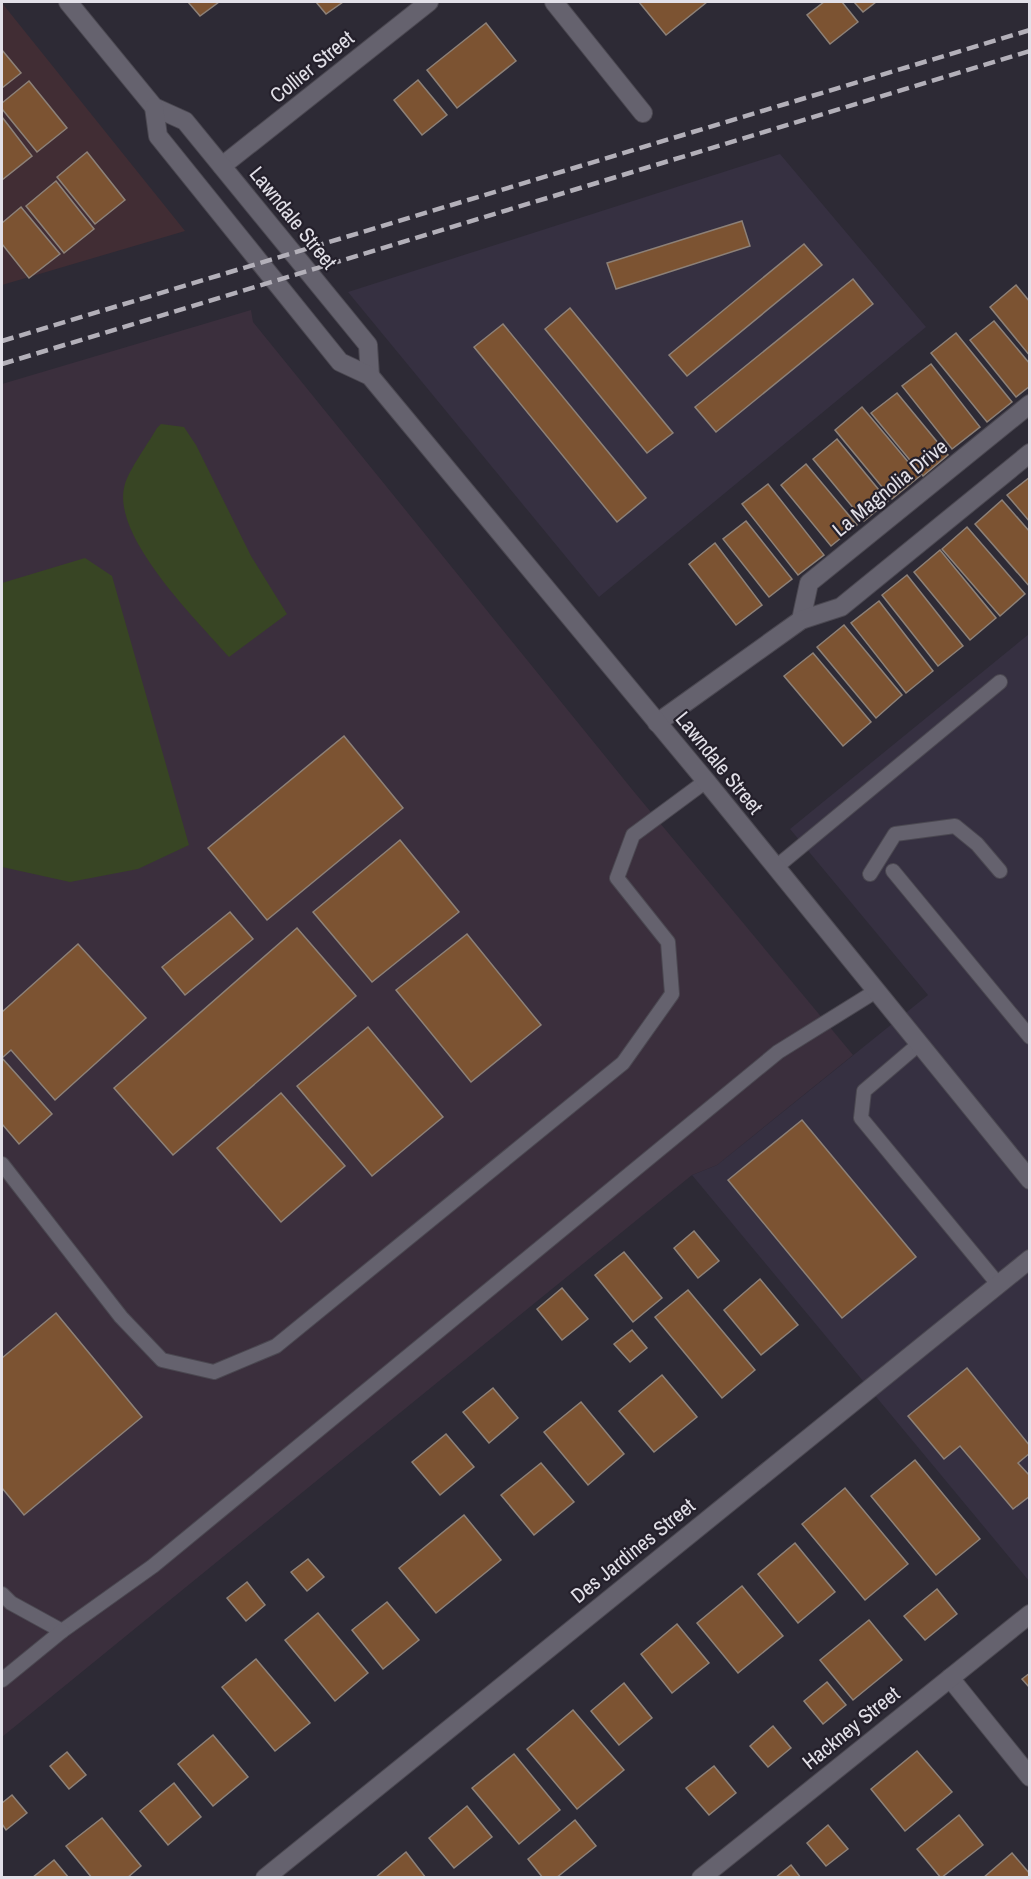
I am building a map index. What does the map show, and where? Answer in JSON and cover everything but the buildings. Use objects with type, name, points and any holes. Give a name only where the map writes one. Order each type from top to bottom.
[{"type":"street","name":"Lawndale Street","points":[[68,2],[154,107],[185,121],[368,345],[370,376]]},
{"type":"street","name":"Collier Street","points":[[222,166],[429,2]]},
{"type":"street","points":[[554,2],[643,113]]},
{"type":"street","name":"Lawndale Street","points":[[154,107],[158,136],[274,282],[340,362],[370,376],[706,781],[1029,1180]]},
{"type":"street","name":"La Magnolia Drive","points":[[801,620],[808,583],[1029,404]]},
{"type":"street","points":[[657,723],[801,620],[841,607],[1029,453]]},
{"type":"street","name":"Des Jardines Street","points":[[265,1878],[1029,1259]]},
{"type":"street","name":"Hackney Street","points":[[701,1878],[1029,1614]]},
{"type":"street","points":[[950,1678],[1029,1777]]},
{"type":"lane","points":[[775,867],[1000,682]]},
{"type":"lane","points":[[2,1164],[121,1317],[162,1360],[214,1372],[276,1346],[623,1063],[672,994],[668,942],[617,878],[633,835],[706,781]]},
{"type":"lane","points":[[870,874],[895,834],[955,826],[977,844],[999,871]]},
{"type":"lane","points":[[893,871],[1029,1037]]},
{"type":"lane","points":[[2,1680],[62,1631],[153,1566],[778,1052],[876,991]]},
{"type":"lane","points":[[919,1044],[864,1091],[861,1118],[998,1284]]},
{"type":"lane","points":[[2,1594],[11,1604],[62,1631]]},
{"type":"shaded area","points":[[2,3],[185,231],[2,285]]},
{"type":"shaded area","points":[[780,154],[926,327],[599,597],[348,292]]},
{"type":"shaded area","points":[[251,310],[253,322],[635,793],[853,1055],[717,1165],[692,1175],[2,1737],[2,384]]},
{"type":"shaded area","points":[[1029,634],[1029,1581],[692,1175],[717,1165],[928,995],[790,829]]},
{"type":"green space","points":[[161,424],[184,427],[196,445],[251,556],[287,614],[229,657],[159,576],[130,527],[124,505],[125,484]]},
{"type":"green space","points":[[85,558],[112,576],[189,845],[138,869],[70,882],[2,867],[2,583]]},
{"type":"railway","points":[[2,341],[1030,30]]},
{"type":"railway","points":[[2,364],[1030,51]]}]
